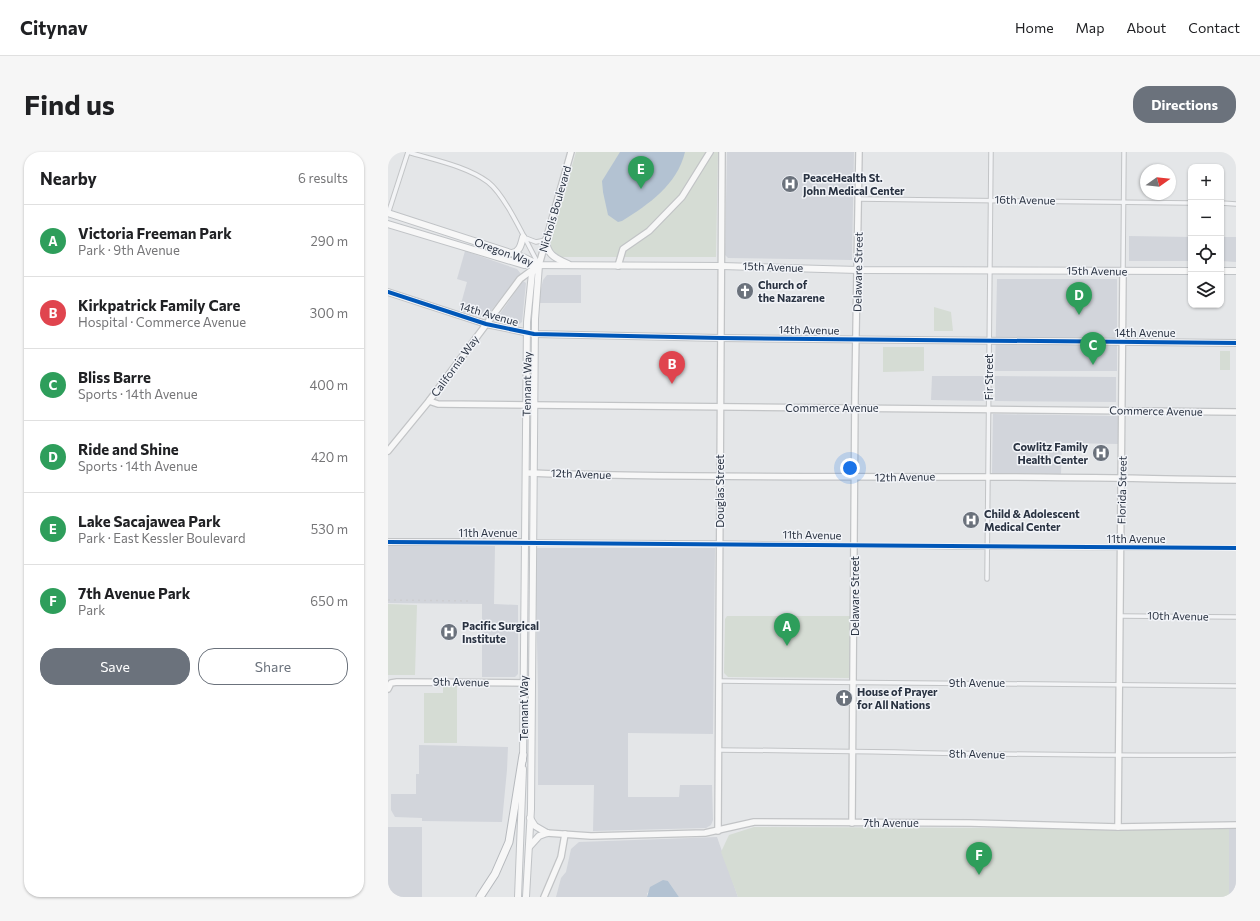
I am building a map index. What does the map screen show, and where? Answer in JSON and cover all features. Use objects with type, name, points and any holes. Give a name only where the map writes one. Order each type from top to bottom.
[{"type":"highway","points":[[480,897],[496,874],[509,842],[524,755]]},
{"type":"main road","name":"Oregon Way","points":[[388,214],[512,253],[539,265]]},
{"type":"main road","name":"Oregon Way","points":[[388,224],[524,265],[539,265]]},
{"type":"main road","points":[[512,253],[517,252],[523,237]]},
{"type":"main road","points":[[546,240],[547,250],[552,256],[572,266]]},
{"type":"main road","name":"15th Avenue","points":[[539,265],[722,266],[858,270],[1188,271]]},
{"type":"main road","name":"Tennant Way","points":[[518,897],[524,755],[527,334],[532,274],[539,265]]},
{"type":"main road","name":"Tennant Way","points":[[526,897],[530,818],[534,334],[539,265]]},
{"type":"main road","points":[[1224,271],[1236,271]]},
{"type":"main road","points":[[530,818],[535,826],[547,833]]},
{"type":"main road","points":[[529,848],[539,836],[547,833]]},
{"type":"street","points":[[388,214],[408,152],[474,174],[489,183],[504,201],[539,265]]},
{"type":"street","name":"Nichols Boulevard","points":[[539,265],[571,152]]},
{"type":"street","points":[[618,266],[623,249],[649,231],[682,196],[710,152]]},
{"type":"street","name":"Douglas Street","points":[[718,831],[722,152]]},
{"type":"street","name":"Delaware Street","points":[[852,824],[855,545],[854,478],[859,152]]},
{"type":"street","name":"Fir Street","points":[[987,579],[991,152]]},
{"type":"street","name":"Florida Street","points":[[1118,827],[1124,152]]},
{"type":"street","name":"16th Avenue","points":[[859,199],[990,199],[1188,203]]},
{"type":"street","points":[[1224,203],[1236,204]]},
{"type":"street","points":[[523,237],[536,242],[546,240]]},
{"type":"street","name":"California Way","points":[[388,451],[429,401],[520,279],[539,265]]},
{"type":"street","name":"14th Avenue","points":[[388,292],[486,324],[527,334],[857,340],[1236,343]]},
{"type":"street","name":"Commerce Avenue","points":[[429,401],[438,404],[527,406],[855,409],[989,408],[1236,412]]},
{"type":"street","name":"12th Avenue","points":[[526,472],[854,478],[988,477],[1236,480]]},
{"type":"street","name":"11th Avenue","points":[[388,542],[720,542],[988,547],[1236,548]]},
{"type":"street","name":"10th Avenue","points":[[1121,616],[1236,617]]},
{"type":"street","name":"9th Avenue","points":[[719,681],[854,681],[1236,686]]},
{"type":"street","name":"9th Avenue","points":[[390,686],[398,682],[531,683]]},
{"type":"street","name":"8th Avenue","points":[[719,750],[1119,756],[1236,755]]},
{"type":"street","name":"7th Avenue","points":[[547,833],[597,836],[718,831],[754,822],[852,824],[970,823],[1118,827],[1236,825]]},
{"type":"street","points":[[544,897],[561,857],[565,834]]},
{"type":"shaded area","points":[[576,152],[718,152],[716,257],[554,256],[549,246]]},
{"type":"shaded area","name":"PeaceHealth St. John Medical Center","points":[[727,152],[854,152],[852,260],[728,258],[725,255]]},
{"type":"shaded area","points":[[1129,236],[1188,237],[1188,261],[1129,261]]},
{"type":"shaded area","points":[[1224,237],[1236,237],[1236,262],[1224,261]]},
{"type":"shaded area","points":[[465,251],[517,269],[521,274],[485,318],[459,311],[467,282],[457,279]]},
{"type":"shaded area","points":[[547,275],[581,275],[581,303],[538,303],[543,280]]},
{"type":"shaded area","points":[[997,279],[1117,279],[1117,371],[995,371]]},
{"type":"shaded area","points":[[523,281],[526,283],[522,322],[517,326],[501,323],[499,315]]},
{"type":"shaded area","points":[[934,307],[951,312],[953,331],[934,331]]},
{"type":"shaded area","points":[[883,347],[924,347],[924,371],[883,372]]},
{"type":"shaded area","points":[[1220,351],[1230,351],[1230,370],[1220,370]]},
{"type":"shaded area","points":[[932,376],[985,376],[985,401],[931,400]]},
{"type":"shaded area","points":[[995,376],[1116,377],[1116,402],[995,401]]},
{"type":"shaded area","points":[[993,414],[1118,416],[1118,444],[1062,443],[1061,474],[992,473]]},
{"type":"shaded area","points":[[388,545],[495,546],[494,604],[518,605],[518,674],[515,677],[482,677],[482,604],[388,603]]},
{"type":"shaded area","points":[[535,548],[715,548],[713,734],[628,733],[628,797],[679,797],[680,785],[712,785],[713,820],[711,825],[706,828],[593,831],[594,785],[538,785],[538,689]]},
{"type":"shaded area","points":[[388,604],[417,605],[415,675],[388,675]]},
{"type":"shaded area","points":[[727,616],[851,616],[850,678],[728,677],[724,673],[725,619]]},
{"type":"shaded area","points":[[443,686],[457,686],[457,743],[424,743],[424,693],[443,693]]},
{"type":"shaded area","points":[[419,745],[508,747],[502,822],[422,821],[422,818],[395,817],[391,810],[391,794],[416,794],[416,774],[419,774]]},
{"type":"shaded area","points":[[388,827],[422,827],[422,897],[388,897]]},
{"type":"shaded area","points":[[754,827],[1229,829],[1229,897],[738,897],[721,852],[729,835]]},
{"type":"shaded area","points":[[1229,829],[1236,829],[1236,897],[1229,897]]},
{"type":"shaded area","points":[[717,837],[738,897],[679,897],[668,881],[647,893],[647,897],[556,897],[561,878],[566,872],[571,849],[579,842]]},
{"type":"water","points":[[620,152],[685,152],[676,174],[669,184],[642,208],[618,222],[608,215],[602,181]]},
{"type":"water","points":[[663,880],[668,881],[679,897],[647,897],[650,887]]},
{"type":"railway","points":[[388,600],[472,601]]},
{"type":"cycle path","points":[[388,292],[486,324],[534,334],[721,338],[1236,343]]},
{"type":"cycle path","points":[[388,542],[1236,548]]},
{"type":"place","name":"PeaceHealth St. John Medical Center","points":[[790,184]]},
{"type":"place","name":"Lake Sacajawea Park","points":[[641,189]]},
{"type":"place","name":"Church of the Nazarene","points":[[745,291]]},
{"type":"place","name":"Ride and Shine","points":[[1079,315]]},
{"type":"place","name":"Bliss Barre","points":[[1093,365]]},
{"type":"place","name":"Kirkpatrick Family Care","points":[[672,384]]},
{"type":"place","name":"Cowlitz Family Health Center","points":[[1101,453]]},
{"type":"place","name":"Child & Adolescent Medical Center","points":[[971,520]]},
{"type":"place","name":"Pacific Surgical Institute","points":[[449,632]]},
{"type":"place","name":"Victoria Freeman Park","points":[[787,646]]},
{"type":"place","name":"House of Prayer for All Nations","points":[[844,698]]},
{"type":"place","name":"7th Avenue Park","points":[[979,875]]}]
